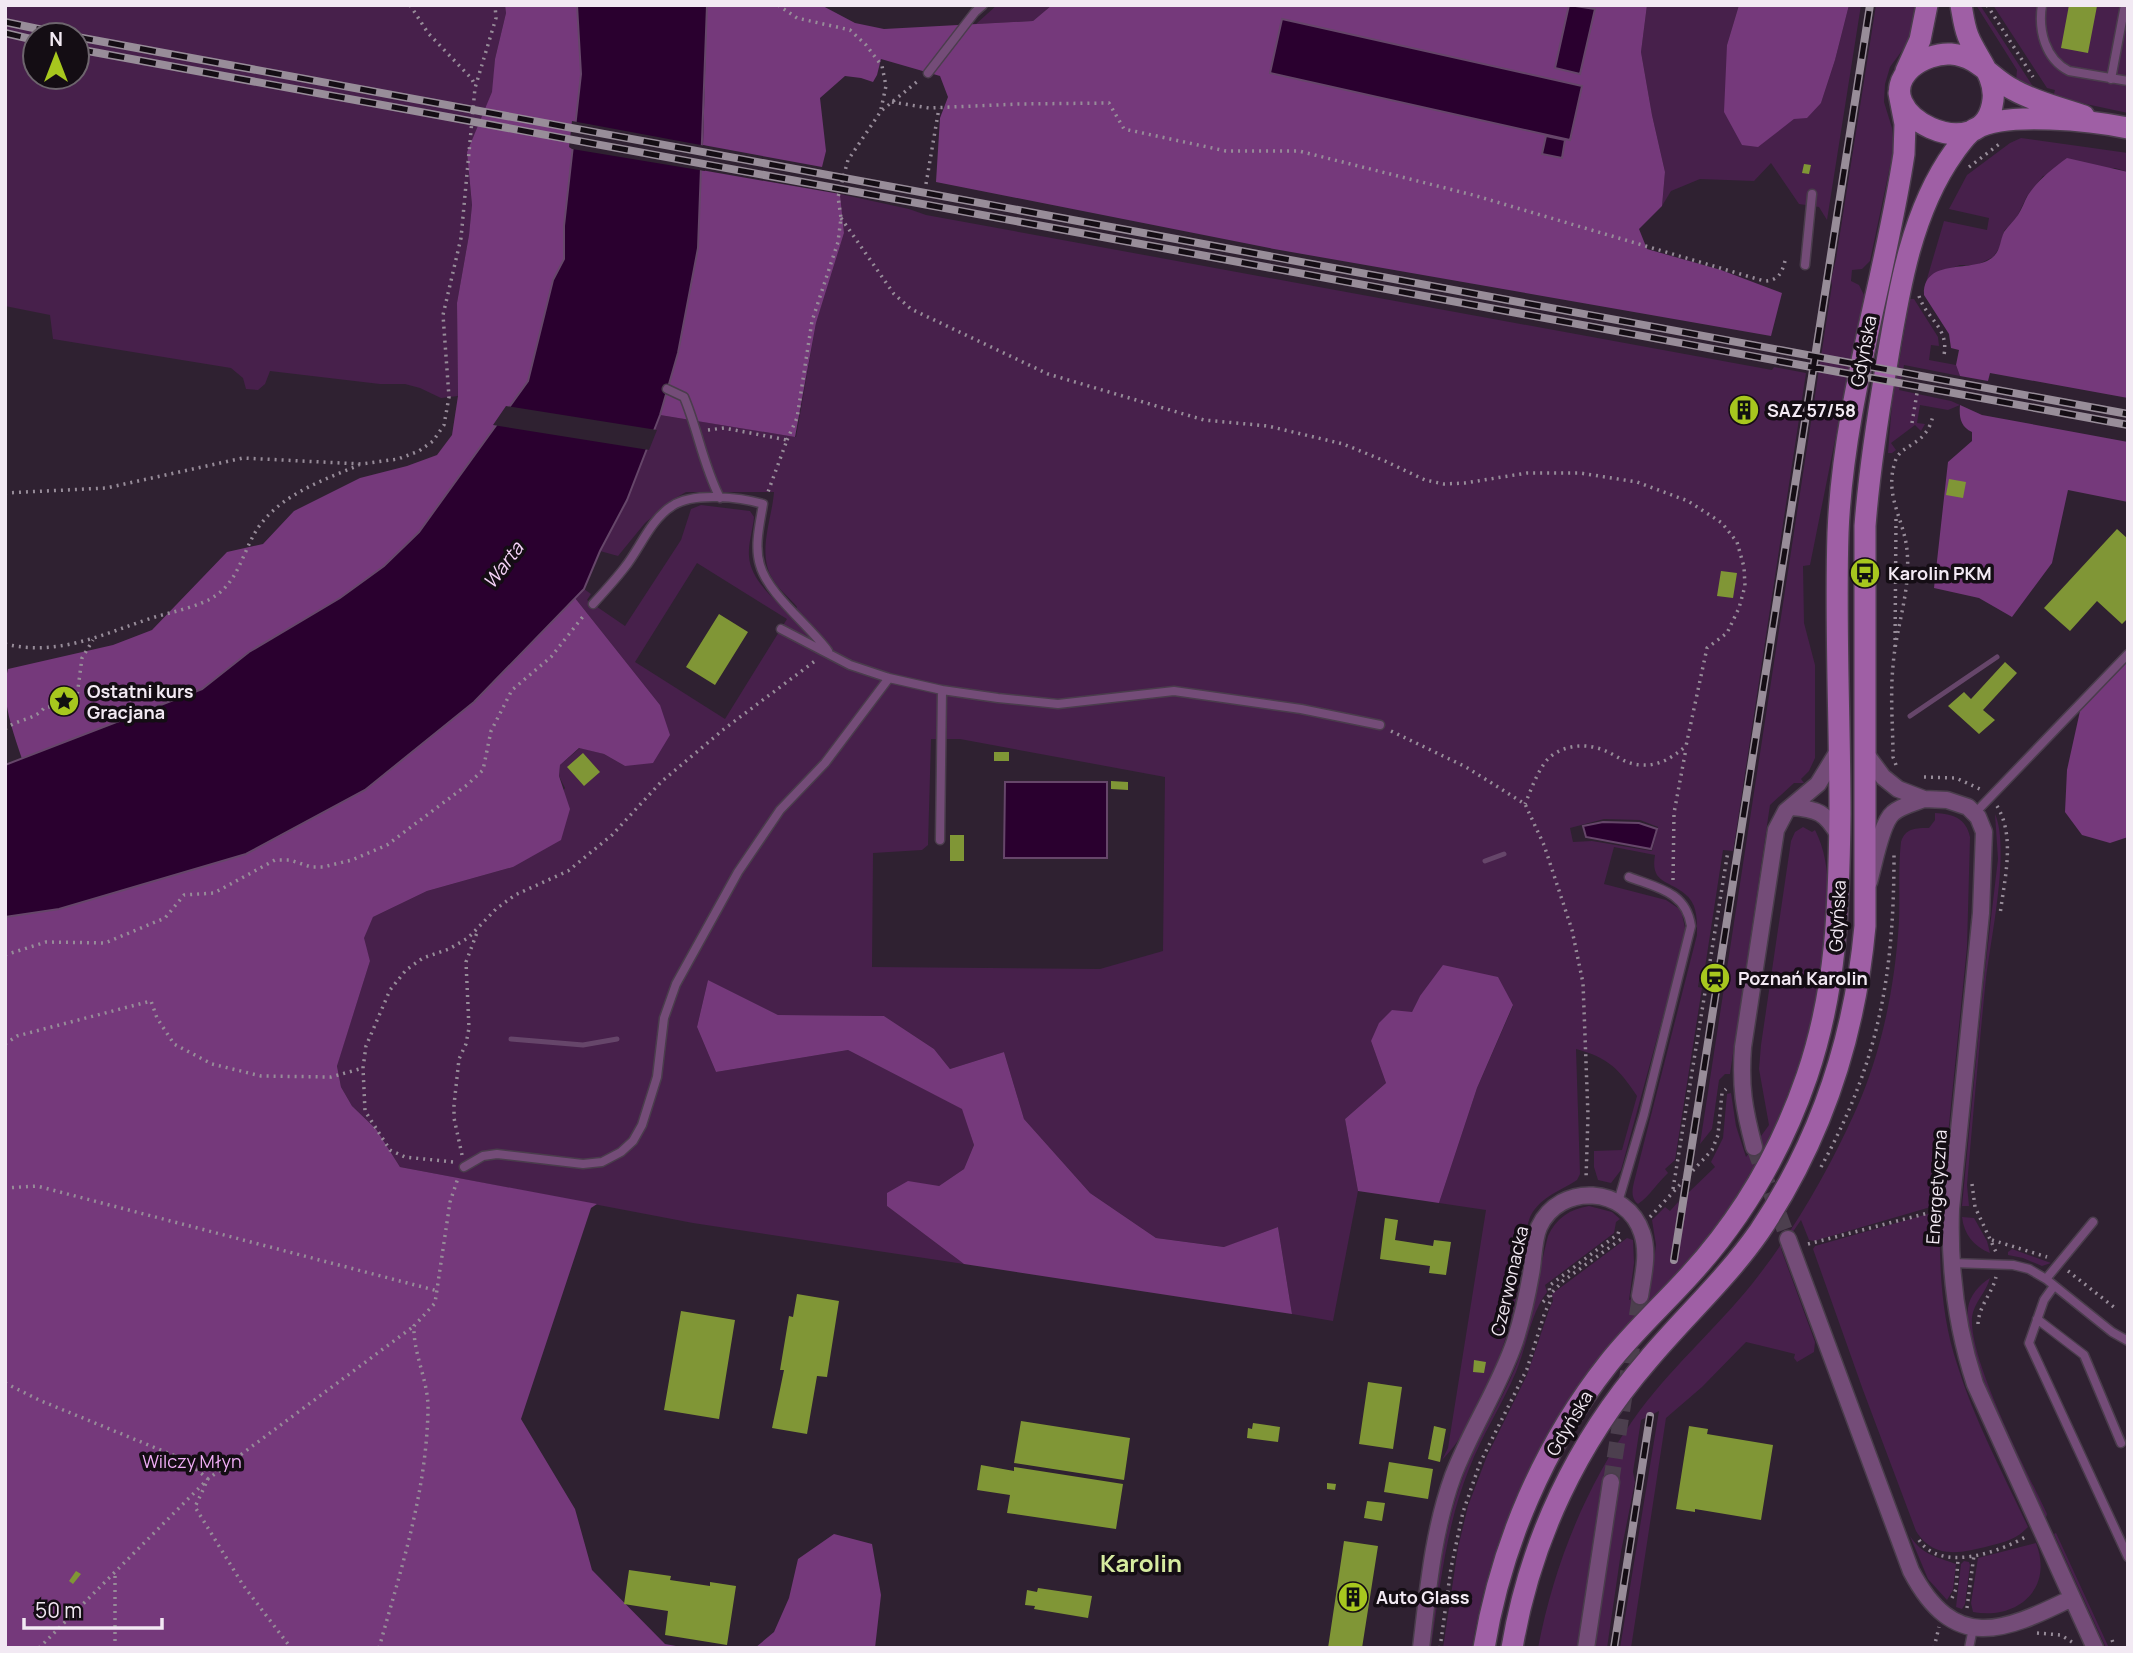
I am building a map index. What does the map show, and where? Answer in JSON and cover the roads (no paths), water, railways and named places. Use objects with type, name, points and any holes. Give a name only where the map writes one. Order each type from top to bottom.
[{"type":"main road","points":[[1927,5],[1920,40],[1901,86],[1906,108],[1916,120],[1931,130],[1951,134],[2015,119],[2120,127]]},
{"type":"main road","points":[[1961,5],[1967,34],[1992,85],[1993,101],[1988,116],[1976,128]]},
{"type":"main road","points":[[1901,86],[1916,64],[1938,55],[1960,55],[1984,67],[2004,85],[2019,93],[2120,127]]},
{"type":"main road","name":"Gdyńska","points":[[1484,1648],[1495,1594],[1514,1532],[1564,1428],[1611,1360],[1690,1275],[1721,1237],[1758,1182],[1788,1123],[1812,1060],[1828,996],[1839,913],[1838,556],[1841,491],[1856,386],[1903,165],[1906,134],[1901,86]]},
{"type":"main road","name":"Gdyńska","points":[[1512,1648],[1524,1590],[1539,1544],[1582,1451],[1608,1410],[1638,1371],[1707,1297],[1777,1204],[1806,1149],[1831,1092],[1849,1032],[1861,969],[1867,891],[1865,526],[1875,431],[1891,335],[1914,236],[1946,163],[1976,128]]},
{"type":"street","points":[[1754,1147],[1742,1101],[1743,1047],[1776,830],[1784,814],[1818,783],[1840,748]]},
{"type":"street","points":[[1866,754],[1890,785],[1924,799],[1954,801],[1975,813]]},
{"type":"street","points":[[1867,891],[1887,820],[1898,810],[1924,799]]},
{"type":"street","points":[[1791,807],[1819,812],[1833,825],[1839,836]]},
{"type":"street","name":"Energetyczna","points":[[1975,813],[1984,832],[1983,879],[1951,1209],[1951,1263],[1959,1327],[1975,1384],[2095,1648]]},
{"type":"street","name":"Czerwonacka","points":[[1421,1648],[1430,1574],[1442,1510],[1459,1461],[1510,1355],[1526,1302],[1539,1228],[1549,1213],[1566,1200],[1585,1194],[1603,1196],[1618,1202]]},
{"type":"street","points":[[1618,1202],[1633,1215],[1643,1236],[1645,1251],[1640,1296]]},
{"type":"street","points":[[1795,1236],[1911,1571],[1931,1604],[1945,1616],[1967,1626],[1990,1629],[2027,1620],[2072,1598]]},
{"type":"street","points":[[1586,1648],[1611,1482]]},
{"type":"lane","points":[[928,73],[983,5]]},
{"type":"lane","points":[[2042,5],[2041,20],[2045,42],[2054,61],[2069,71],[2128,81]]},
{"type":"lane","points":[[2111,79],[2125,5]]},
{"type":"lane","points":[[1805,265],[1812,194]]},
{"type":"lane","points":[[667,389],[684,397],[708,474],[720,498]]},
{"type":"lane","points":[[593,604],[626,566],[658,519],[673,505],[693,499],[720,498],[764,504],[758,537],[759,563],[769,585],[814,632],[828,652]]},
{"type":"lane","points":[[781,629],[850,665],[889,678],[942,690],[1058,704],[1174,691],[1301,709],[1380,725]]},
{"type":"lane","points":[[1975,813],[2128,654]]},
{"type":"lane","points":[[464,1167],[483,1156],[497,1154],[583,1164],[602,1162],[621,1153],[633,1141],[642,1125],[657,1077],[664,1018],[676,984],[738,872],[780,810],[825,763],[889,678]]},
{"type":"lane","points":[[940,840],[942,690]]},
{"type":"lane","points":[[1618,1202],[1647,1101],[1691,926],[1689,912],[1674,895],[1629,877]]},
{"type":"lane","points":[[2046,1279],[2093,1222]]},
{"type":"lane","points":[[1951,1263],[1997,1264],[2029,1269],[2046,1279],[2112,1332],[2128,1341]]},
{"type":"lane","points":[[2054,1286],[2044,1300],[2029,1343],[2128,1557]]},
{"type":"lane","points":[[2037,1320],[2084,1355],[2121,1443]]},
{"type":"lane","points":[[1967,1626],[1969,1648]]},
{"type":"water","name":"Warta","points":[[577,5],[707,5],[698,248],[678,353],[660,415],[627,500],[600,551],[584,589],[474,702],[365,790],[246,854],[59,909],[5,917],[5,765],[202,689],[249,652],[340,598],[384,566],[419,532],[528,381],[553,280],[564,259],[564,226],[581,74]]},
{"type":"water","points":[[1569,5],[1595,9],[1580,74],[1555,68]]},
{"type":"water","points":[[1282,19],[1582,86],[1570,140],[1270,73]]},
{"type":"water","points":[[1546,136],[1565,140],[1562,158],[1542,154]]},
{"type":"water","points":[[1005,782],[1107,782],[1107,858],[1004,858]]},
{"type":"water","points":[[1603,822],[1639,823],[1657,829],[1651,849],[1586,837],[1583,826]]},
{"type":"waterway","points":[[1910,716],[1997,657]]},
{"type":"waterway","points":[[1485,861],[1504,854]]},
{"type":"waterway","points":[[511,1039],[583,1045],[617,1039]]},
{"type":"tunnel","points":[[1754,1147],[1788,1239]]},
{"type":"tunnel","points":[[1611,1482],[1640,1296]]},
{"type":"railway","points":[[1674,1260],[1870,5]]},
{"type":"railway","points":[[5,22],[21,25]]},
{"type":"railway","points":[[5,33],[21,37]]},
{"type":"railway","points":[[91,40],[2128,414]]},
{"type":"railway","points":[[91,52],[2128,425]]},
{"type":"railway","points":[[1614,1648],[1650,1416]]},
{"type":"place","name":"SAZ 57/58","points":[[1744,410]]},
{"type":"place","name":"Karolin PKM","points":[[1865,573]]},
{"type":"place","name":"Ostatni kurs Gracjana","points":[[64,701]]},
{"type":"place","name":"Poznań Karolin","points":[[1715,978]]},
{"type":"place","name":"Auto Glass","points":[[1353,1597]]},
{"type":"district","name":"Karolin","points":[[1141,1562]]},
{"type":"park label","name":"Wilczy Młyn","points":[[192,1461]]}]
